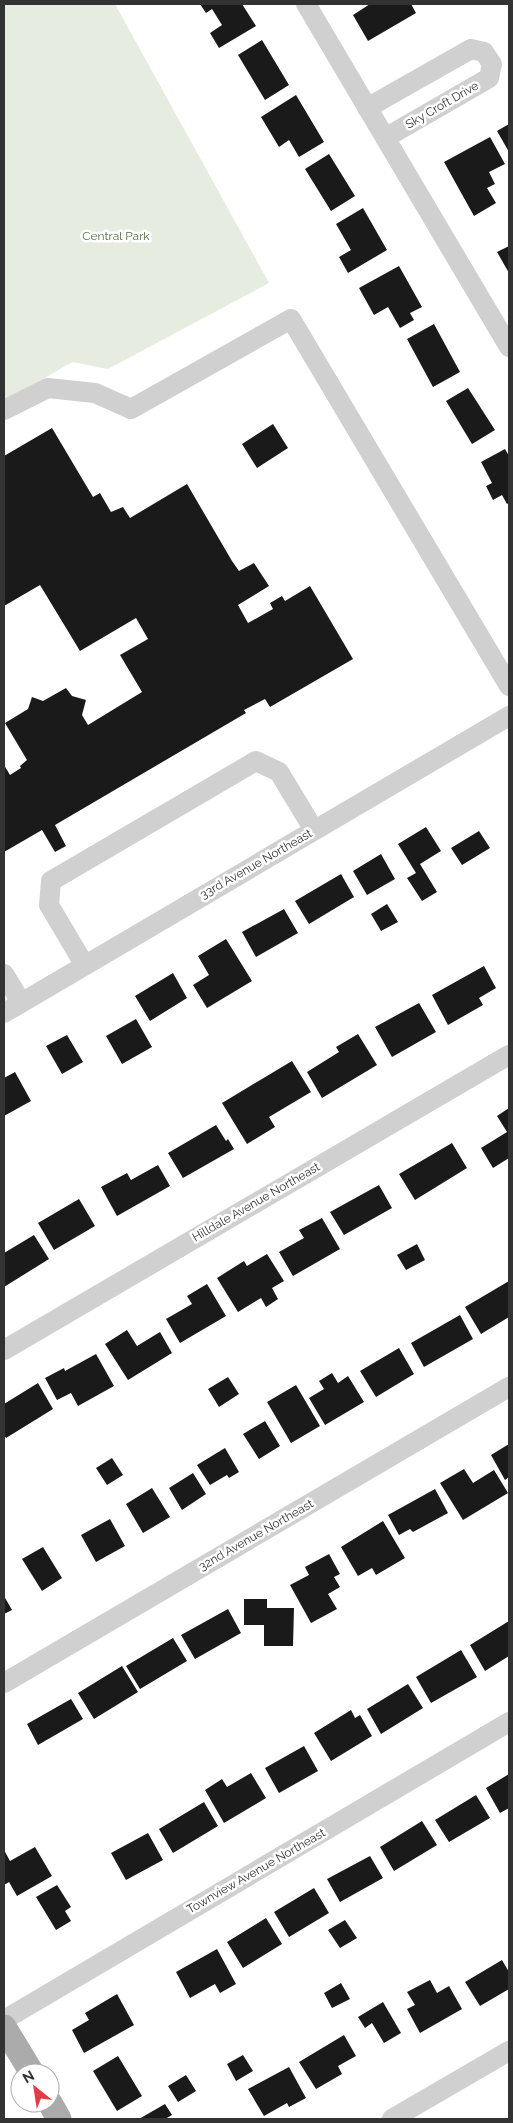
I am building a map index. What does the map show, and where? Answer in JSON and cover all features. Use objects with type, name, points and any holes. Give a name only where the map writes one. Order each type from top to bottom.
[{"type":"main road","points":[[4,2027],[26,2063]]},
{"type":"street","points":[[306,4],[509,347]]},
{"type":"street","name":"Sky Croft Drive","points":[[367,108],[470,49],[484,52],[492,64],[489,78],[385,138]]},
{"type":"street","points":[[4,410],[48,388],[95,393],[131,409],[291,319],[509,686]]},
{"type":"street","name":"33rd Avenue Northeast","points":[[4,1013],[84,964],[509,716]]},
{"type":"street","points":[[84,964],[49,905],[51,882],[256,760],[280,772],[314,830]]},
{"type":"street","points":[[4,974],[21,1002]]},
{"type":"street","name":"Hilldale Avenue Northeast","points":[[4,1350],[509,1055]]},
{"type":"street","name":"32nd Avenue Northeast","points":[[4,1683],[509,1386]]},
{"type":"street","name":"Townview Avenue Northeast","points":[[4,2020],[509,1722]]},
{"type":"street","points":[[392,2119],[509,2051]]},
{"type":"green space","name":"Central Park","points":[[4,4],[115,4],[269,283],[108,369],[72,362],[4,402]]},
{"type":"building","points":[[200,4],[242,4],[256,26],[219,48],[210,33],[222,25],[212,9],[206,13]]},
{"type":"building","points":[[370,4],[411,4],[416,13],[368,41],[353,15]]},
{"type":"building","points":[[262,40],[289,85],[265,100],[238,55]]},
{"type":"building","points":[[296,95],[324,142],[299,157],[289,140],[279,147],[261,117]]},
{"type":"building","points":[[509,124],[509,152],[497,131]]},
{"type":"building","points":[[490,137],[505,164],[489,172],[495,184],[487,188],[496,203],[474,216],[444,162]]},
{"type":"building","points":[[329,154],[355,196],[331,211],[305,169]]},
{"type":"building","points":[[363,208],[387,250],[348,273],[339,257],[351,250],[336,224]]},
{"type":"building","points":[[509,246],[509,273],[497,252]]},
{"type":"building","points":[[399,266],[422,307],[410,313],[414,320],[400,328],[388,307],[374,315],[359,288]]},
{"type":"building","points":[[434,324],[460,372],[433,387],[407,339]]},
{"type":"building","points":[[468,388],[495,430],[472,444],[446,401]]},
{"type":"building","points":[[273,424],[288,448],[257,468],[242,444]]},
{"type":"building","points":[[52,428],[93,497],[100,493],[111,512],[123,507],[130,518],[187,484],[239,571],[254,563],[269,586],[238,605],[248,623],[273,609],[270,603],[282,596],[285,601],[310,586],[353,659],[270,707],[265,699],[244,710],[246,713],[55,825],[66,846],[55,852],[42,830],[4,852],[4,765],[10,775],[21,768],[20,766],[27,760],[5,723],[28,709],[32,697],[43,701],[66,688],[72,696],[86,700],[82,715],[88,725],[142,692],[120,655],[148,639],[136,618],[80,651],[40,585],[4,606],[4,456]]},
{"type":"building","points":[[505,449],[509,456],[509,503],[507,504],[502,495],[493,500],[486,486],[492,483],[481,462]]},
{"type":"building","points":[[426,827],[441,851],[420,864],[437,892],[422,901],[407,878],[416,873],[398,844]]},
{"type":"building","points":[[479,831],[490,848],[462,865],[451,848]]},
{"type":"building","points":[[381,854],[395,879],[367,895],[353,871]]},
{"type":"building","points":[[341,874],[354,897],[309,924],[295,901]]},
{"type":"building","points":[[387,904],[398,922],[381,931],[371,914]]},
{"type":"building","points":[[284,909],[298,933],[256,957],[242,932]]},
{"type":"building","points":[[226,939],[252,981],[207,1008],[193,985],[209,975],[198,956]]},
{"type":"building","points":[[484,966],[496,988],[479,998],[483,1005],[448,1025],[432,995]]},
{"type":"building","points":[[173,973],[187,998],[150,1021],[135,996]]},
{"type":"building","points":[[419,1003],[436,1032],[392,1057],[375,1027]]},
{"type":"building","points":[[136,1019],[152,1047],[122,1064],[106,1036]]},
{"type":"building","points":[[358,1034],[377,1065],[322,1098],[307,1072],[339,1052],[336,1047]]},
{"type":"building","points":[[67,1035],[83,1062],[62,1074],[46,1046]]},
{"type":"building","points":[[292,1061],[311,1092],[269,1117],[275,1127],[247,1144],[222,1103]]},
{"type":"building","points":[[15,1072],[31,1101],[4,1116],[4,1078]]},
{"type":"building","points":[[509,1108],[509,1158],[493,1168],[481,1148],[507,1132],[497,1116]]},
{"type":"building","points":[[216,1125],[226,1141],[228,1139],[234,1149],[183,1178],[168,1153]]},
{"type":"building","points":[[452,1143],[467,1168],[415,1200],[399,1174]]},
{"type":"building","points":[[158,1165],[170,1186],[117,1216],[101,1187],[127,1173],[131,1180]]},
{"type":"building","points":[[379,1185],[392,1208],[344,1235],[330,1212]]},
{"type":"building","points":[[79,1199],[95,1226],[54,1250],[38,1223]]},
{"type":"building","points":[[322,1218],[340,1249],[293,1276],[279,1252],[304,1238],[299,1230]]},
{"type":"building","points":[[34,1235],[49,1259],[4,1287],[4,1253]]},
{"type":"building","points":[[417,1244],[425,1260],[406,1270],[397,1255]]},
{"type":"building","points":[[267,1254],[284,1281],[272,1288],[278,1299],[266,1307],[261,1298],[238,1312],[217,1278],[244,1261],[247,1266]]},
{"type":"building","points":[[509,1281],[509,1317],[481,1334],[465,1307]]},
{"type":"building","points":[[207,1284],[226,1316],[180,1343],[166,1319],[192,1304],[187,1296]]},
{"type":"building","points":[[460,1315],[473,1339],[424,1367],[411,1343]]},
{"type":"building","points":[[127,1330],[137,1346],[160,1332],[172,1353],[128,1380],[105,1344]]},
{"type":"building","points":[[399,1348],[414,1374],[376,1397],[360,1371]]},
{"type":"building","points":[[96,1354],[114,1386],[78,1406],[71,1393],[57,1400],[45,1378],[64,1368],[65,1371]]},
{"type":"building","points":[[332,1373],[338,1383],[348,1376],[364,1402],[325,1425],[309,1398],[324,1389],[319,1381]]},
{"type":"building","points":[[228,1377],[239,1394],[219,1407],[208,1389]]},
{"type":"building","points":[[38,1383],[53,1409],[6,1438],[4,1435],[4,1404]]},
{"type":"building","points":[[296,1385],[320,1426],[291,1443],[267,1402]]},
{"type":"building","points":[[265,1421],[280,1446],[259,1459],[243,1434]]},
{"type":"building","points":[[509,1444],[509,1477],[505,1480],[491,1455]]},
{"type":"building","points":[[225,1448],[239,1472],[229,1478],[227,1475],[210,1485],[197,1465]]},
{"type":"building","points":[[112,1458],[123,1475],[107,1485],[96,1468]]},
{"type":"building","points":[[464,1469],[473,1483],[494,1470],[508,1493],[463,1520],[440,1483]]},
{"type":"building","points":[[193,1473],[206,1494],[182,1510],[169,1488]]},
{"type":"building","points":[[152,1488],[170,1517],[143,1533],[126,1504]]},
{"type":"building","points":[[435,1489],[448,1513],[413,1532],[410,1529],[399,1535],[388,1515]]},
{"type":"building","points":[[110,1519],[125,1546],[96,1562],[81,1535]]},
{"type":"building","points":[[383,1521],[405,1558],[376,1575],[372,1568],[358,1576],[341,1547]]},
{"type":"building","points":[[43,1547],[62,1578],[42,1591],[22,1559]]},
{"type":"building","points":[[329,1554],[340,1574],[334,1577],[340,1587],[328,1594],[337,1609],[311,1623],[290,1585],[309,1575],[305,1567]]},
{"type":"building","points":[[4,1596],[12,1610],[4,1614]]},
{"type":"building","points":[[244,1599],[267,1599],[267,1608],[294,1608],[293,1646],[264,1646],[264,1625],[244,1625]]},
{"type":"building","points":[[228,1609],[241,1633],[195,1659],[181,1635]]},
{"type":"building","points":[[509,1621],[509,1656],[485,1671],[470,1645]]},
{"type":"building","points":[[173,1638],[187,1661],[140,1689],[126,1666]]},
{"type":"building","points":[[461,1650],[477,1677],[431,1703],[416,1677]]},
{"type":"building","points":[[122,1666],[138,1692],[94,1719],[78,1693]]},
{"type":"building","points":[[408,1684],[423,1708],[381,1734],[367,1709]]},
{"type":"building","points":[[71,1699],[83,1719],[38,1745],[27,1724]]},
{"type":"building","points":[[351,1710],[355,1718],[360,1715],[372,1736],[331,1761],[314,1733]]},
{"type":"building","points":[[304,1746],[318,1771],[279,1793],[265,1768]]},
{"type":"building","points":[[251,1773],[266,1798],[224,1823],[205,1790],[222,1779],[227,1787]]},
{"type":"building","points":[[509,1774],[509,1808],[500,1813],[486,1788]]},
{"type":"building","points":[[476,1795],[490,1818],[449,1842],[435,1820]]},
{"type":"building","points":[[204,1802],[218,1826],[173,1853],[159,1829]]},
{"type":"building","points":[[422,1821],[437,1845],[394,1871],[380,1847]]},
{"type":"building","points":[[148,1833],[163,1860],[126,1880],[111,1853]]},
{"type":"building","points":[[35,1847],[52,1876],[17,1896],[9,1882],[4,1885],[4,1850],[10,1861]]},
{"type":"building","points":[[370,1856],[383,1878],[340,1902],[327,1879]]},
{"type":"building","points":[[57,1885],[71,1907],[65,1911],[71,1921],[56,1930],[36,1897]]},
{"type":"building","points":[[314,1888],[329,1913],[289,1937],[274,1912]]},
{"type":"building","points":[[266,1918],[282,1944],[243,1968],[227,1942]]},
{"type":"building","points":[[345,1920],[357,1938],[340,1948],[328,1930]]},
{"type":"building","points":[[217,1949],[236,1984],[220,1993],[215,1984],[190,1998],[176,1972]]},
{"type":"building","points":[[502,1960],[509,1972],[509,1989],[480,2006],[465,1982]]},
{"type":"building","points":[[430,1980],[437,1993],[449,1986],[462,2009],[420,2033],[407,2009],[415,2005],[407,1992]]},
{"type":"building","points":[[341,1983],[350,1999],[332,2008],[324,1993]]},
{"type":"building","points":[[117,1994],[134,2025],[84,2053],[72,2030],[89,2020],[85,2013]]},
{"type":"building","points":[[383,2002],[401,2033],[384,2043],[372,2023],[365,2028],[358,2017]]},
{"type":"building","points":[[344,2035],[356,2056],[338,2066],[342,2074],[316,2089],[299,2062]]},
{"type":"building","points":[[243,2055],[253,2071],[236,2081],[227,2064]]},
{"type":"building","points":[[118,2056],[142,2096],[117,2111],[93,2071]]},
{"type":"building","points":[[289,2067],[306,2098],[289,2107],[287,2103],[264,2116],[248,2089]]},
{"type":"building","points":[[186,2075],[196,2091],[178,2102],[168,2086]]},
{"type":"building","points":[[165,2104],[172,2115],[165,2119],[139,2119]]}]
